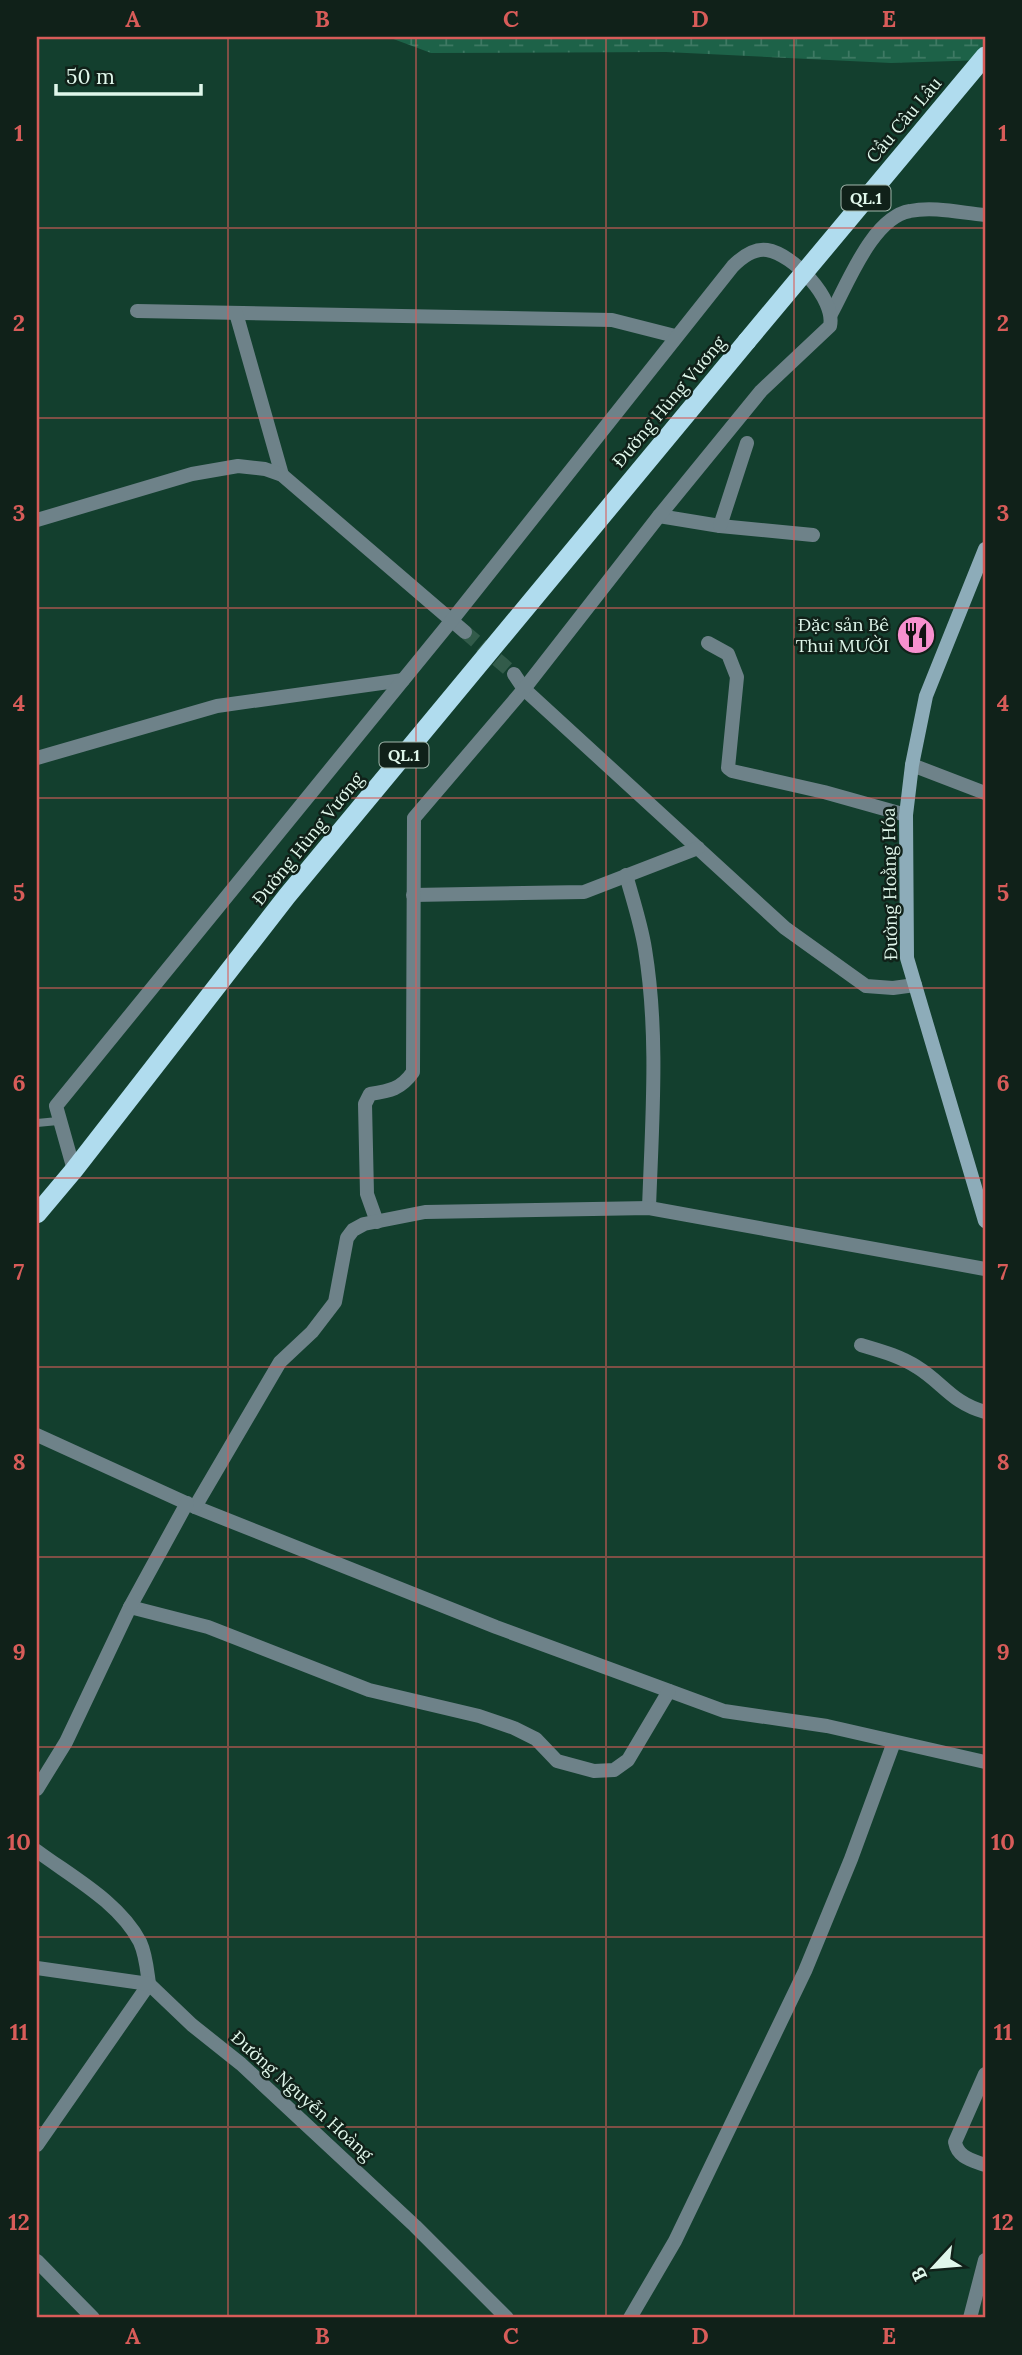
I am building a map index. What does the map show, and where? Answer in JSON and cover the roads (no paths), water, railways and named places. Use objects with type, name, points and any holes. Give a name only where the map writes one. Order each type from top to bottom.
[{"type":"highway","name":"Cầu Câu Lâu","points":[[747,341],[985,56]]},
{"type":"highway","name":"Đường Hùng Vương","points":[[38,1212],[74,1170],[287,896],[747,341]]},
{"type":"main road","name":"Đường Hoằng Hóa","points":[[985,549],[926,696],[912,765],[906,815],[907,958],[985,1221]]},
{"type":"street","points":[[831,314],[874,235],[893,217],[912,210],[985,215]]},
{"type":"street","points":[[74,1170],[58,1121],[56,1106],[452,620],[733,266],[748,254],[771,251],[796,266],[817,287],[828,304],[830,326],[761,391],[524,689],[414,818],[413,1072],[404,1085],[393,1091],[370,1094],[365,1104],[367,1194],[377,1222]]},
{"type":"street","points":[[137,311],[612,320],[675,336]]},
{"type":"street","points":[[236,313],[282,475]]},
{"type":"street","points":[[720,526],[747,443]]},
{"type":"street","points":[[37,520],[192,474],[237,466],[265,469],[282,475],[465,632]]},
{"type":"street","points":[[659,516],[720,526],[813,535]]},
{"type":"street","points":[[708,643],[728,654],[737,677],[728,768],[906,815]]},
{"type":"street","points":[[514,674],[524,689],[785,928],[866,986],[893,988],[915,985]]},
{"type":"street","points":[[37,758],[217,706],[403,680]]},
{"type":"street","points":[[912,765],[985,793]]},
{"type":"street","points":[[414,895],[584,892],[698,848]]},
{"type":"street","points":[[626,876],[645,946],[651,995],[654,1044],[649,1208]]},
{"type":"street","points":[[37,1789],[66,1742],[130,1607],[191,1505],[280,1362],[312,1332],[335,1303],[346,1241],[349,1234],[364,1224],[425,1212],[649,1208],[985,1269]]},
{"type":"street","points":[[861,1345],[896,1356],[919,1368],[954,1399],[985,1412]]},
{"type":"street","points":[[37,1435],[191,1505],[496,1627],[724,1711],[827,1726],[985,1762]]},
{"type":"street","points":[[130,1607],[208,1628],[369,1690],[514,1728],[536,1739],[557,1761],[594,1771],[614,1770],[628,1760],[669,1691]]},
{"type":"street","points":[[630,2318],[675,2241],[805,1971],[851,1859],[894,1741]]},
{"type":"street","points":[[37,1851],[119,1914],[144,1953],[149,1984],[37,2145]]},
{"type":"street","points":[[37,1968],[149,1984]]},
{"type":"street","name":"Đường Nguyễn Hoàng","points":[[149,1984],[192,2025],[241,2064],[415,2225],[507,2318]]},
{"type":"street","points":[[985,2074],[955,2142],[963,2157],[985,2165]]},
{"type":"street","points":[[37,2260],[93,2318]]},
{"type":"street","points":[[970,2318],[985,2260]]},
{"type":"lane","points":[[37,1123],[58,1121]]},
{"type":"tunnel","points":[[465,632],[514,674]]},
{"type":"place","name":"Đặc sản Bê Thui MƯỜI","points":[[916,635]]}]
